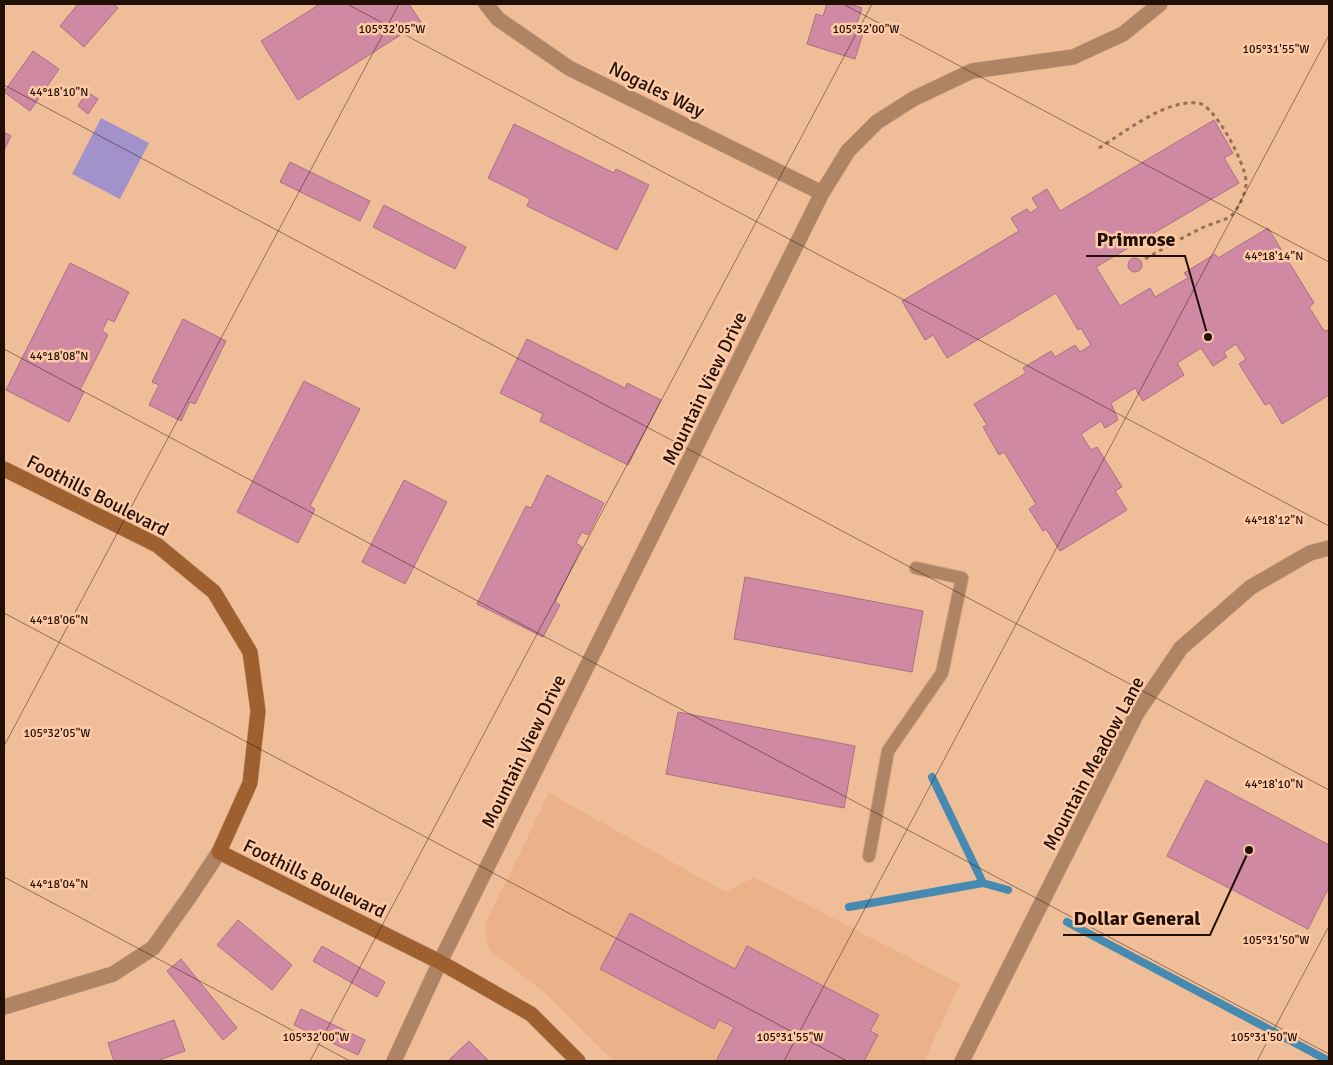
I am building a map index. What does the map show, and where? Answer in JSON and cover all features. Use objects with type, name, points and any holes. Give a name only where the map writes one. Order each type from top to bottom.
[{"type":"street","name":"Nogales Way","points":[[486,4],[498,19],[569,68],[822,193]]},
{"type":"street","name":"Mountain View Drive","points":[[394,1061],[440,962],[822,193],[848,151],[877,122],[912,99],[972,71],[1073,57],[1123,34],[1160,4]]},
{"type":"street","name":"Foothills Boulevard","points":[[4,469],[157,545],[214,592],[250,652],[258,711],[250,783],[219,852],[440,962],[530,1014],[578,1061]]},
{"type":"street","name":"Mountain Meadow Lane","points":[[962,1061],[1137,713],[1181,648],[1251,586],[1310,553],[1329,548]]},
{"type":"street","points":[[4,1007],[113,974],[153,948],[219,852]]},
{"type":"lane","points":[[868,856],[888,751],[942,673],[962,578],[916,568]]},
{"type":"path","points":[[1099,148],[1155,113],[1177,104],[1199,103],[1209,107],[1243,163],[1246,183],[1242,200],[1231,216],[1202,228],[1143,260]]},
{"type":"shaded area","points":[[101,118],[149,143],[120,199],[72,174]]},
{"type":"shaded area","points":[[549,793],[726,892],[754,877],[960,984],[924,1061],[614,1061],[544,992],[489,950],[485,924]]},
{"type":"building","points":[[78,4],[113,4],[118,8],[84,47],[60,26]]},
{"type":"building","points":[[320,4],[409,4],[421,22],[298,100],[261,41]]},
{"type":"building","points":[[827,4],[849,4],[862,8],[856,27],[864,30],[855,59],[807,44],[816,14],[823,16]]},
{"type":"building","points":[[33,51],[59,69],[30,111],[4,92]]},
{"type":"building","points":[[87,92],[98,99],[88,114],[78,106]]},
{"type":"building","points":[[1214,120],[1233,153],[1224,158],[1239,183],[1096,267],[1120,306],[1150,288],[1155,297],[1188,278],[1184,273],[1215,254],[1218,258],[1268,228],[1314,303],[1309,307],[1324,331],[1329,330],[1329,395],[1282,424],[1270,403],[1265,405],[1239,364],[1246,359],[1236,344],[1224,352],[1227,357],[1213,366],[1201,348],[1177,363],[1184,375],[1143,401],[1135,388],[1111,403],[1118,420],[1105,428],[1101,421],[1081,434],[1091,450],[1097,447],[1122,487],[1115,491],[1127,510],[1060,551],[1046,529],[1043,531],[1029,509],[1036,504],[1004,452],[999,455],[983,427],[987,425],[974,404],[1026,373],[1023,368],[1051,351],[1055,357],[1075,345],[1080,352],[1091,345],[1081,328],[1078,330],[1056,293],[947,358],[933,335],[925,340],[902,301],[1019,231],[1011,218],[1027,209],[1030,213],[1038,208],[1032,198],[1047,189],[1060,211]]},
{"type":"building","points":[[514,124],[614,173],[616,169],[649,185],[617,250],[527,206],[530,199],[488,178]]},
{"type":"building","points":[[4,132],[11,136],[4,150]]},
{"type":"building","points":[[290,162],[370,201],[360,221],[280,182]]},
{"type":"building","points":[[384,205],[466,247],[455,269],[373,227]]},
{"type":"building","points":[[1135,258],[1140,260],[1142,265],[1140,270],[1135,272],[1130,270],[1128,265],[1130,260]]},
{"type":"building","points":[[70,263],[129,292],[114,322],[108,319],[102,331],[108,335],[80,390],[84,392],[69,422],[6,390]]},
{"type":"building","points":[[183,319],[226,341],[195,404],[190,402],[181,421],[149,405],[159,385],[152,382]]},
{"type":"building","points":[[527,339],[625,388],[627,383],[661,400],[628,465],[540,421],[543,414],[500,393]]},
{"type":"building","points":[[304,381],[360,409],[310,506],[315,509],[298,543],[237,512]]},
{"type":"building","points":[[547,475],[604,503],[588,535],[582,532],[576,543],[582,547],[555,602],[560,605],[543,637],[477,604],[526,506],[531,508]]},
{"type":"building","points":[[404,480],[447,502],[405,584],[362,562]]},
{"type":"building","points":[[745,577],[923,611],[912,672],[734,639]]},
{"type":"building","points":[[678,712],[855,746],[844,808],[666,774]]},
{"type":"building","points":[[1206,780],[1329,845],[1329,887],[1308,929],[1167,856]]},
{"type":"building","points":[[630,913],[735,969],[747,946],[879,1015],[870,1031],[878,1035],[864,1061],[716,1061],[734,1027],[719,1020],[714,1029],[600,969]]},
{"type":"building","points":[[238,920],[292,965],[272,990],[217,945]]},
{"type":"building","points":[[322,946],[385,982],[377,997],[313,961]]},
{"type":"building","points":[[181,959],[237,1028],[223,1040],[167,971]]},
{"type":"building","points":[[301,1009],[365,1040],[358,1055],[294,1025]]},
{"type":"building","points":[[174,1020],[185,1051],[156,1061],[114,1061],[108,1043]]},
{"type":"building","points":[[469,1041],[489,1061],[448,1061]]},
{"type":"waterway","points":[[932,777],[983,883],[1008,890]]},
{"type":"waterway","points":[[849,907],[983,883]]},
{"type":"waterway","points":[[1067,922],[1329,1061]]},
{"type":"place","name":"Primrose","points":[[1208,337]]},
{"type":"place","name":"Dollar General","points":[[1249,850]]}]
